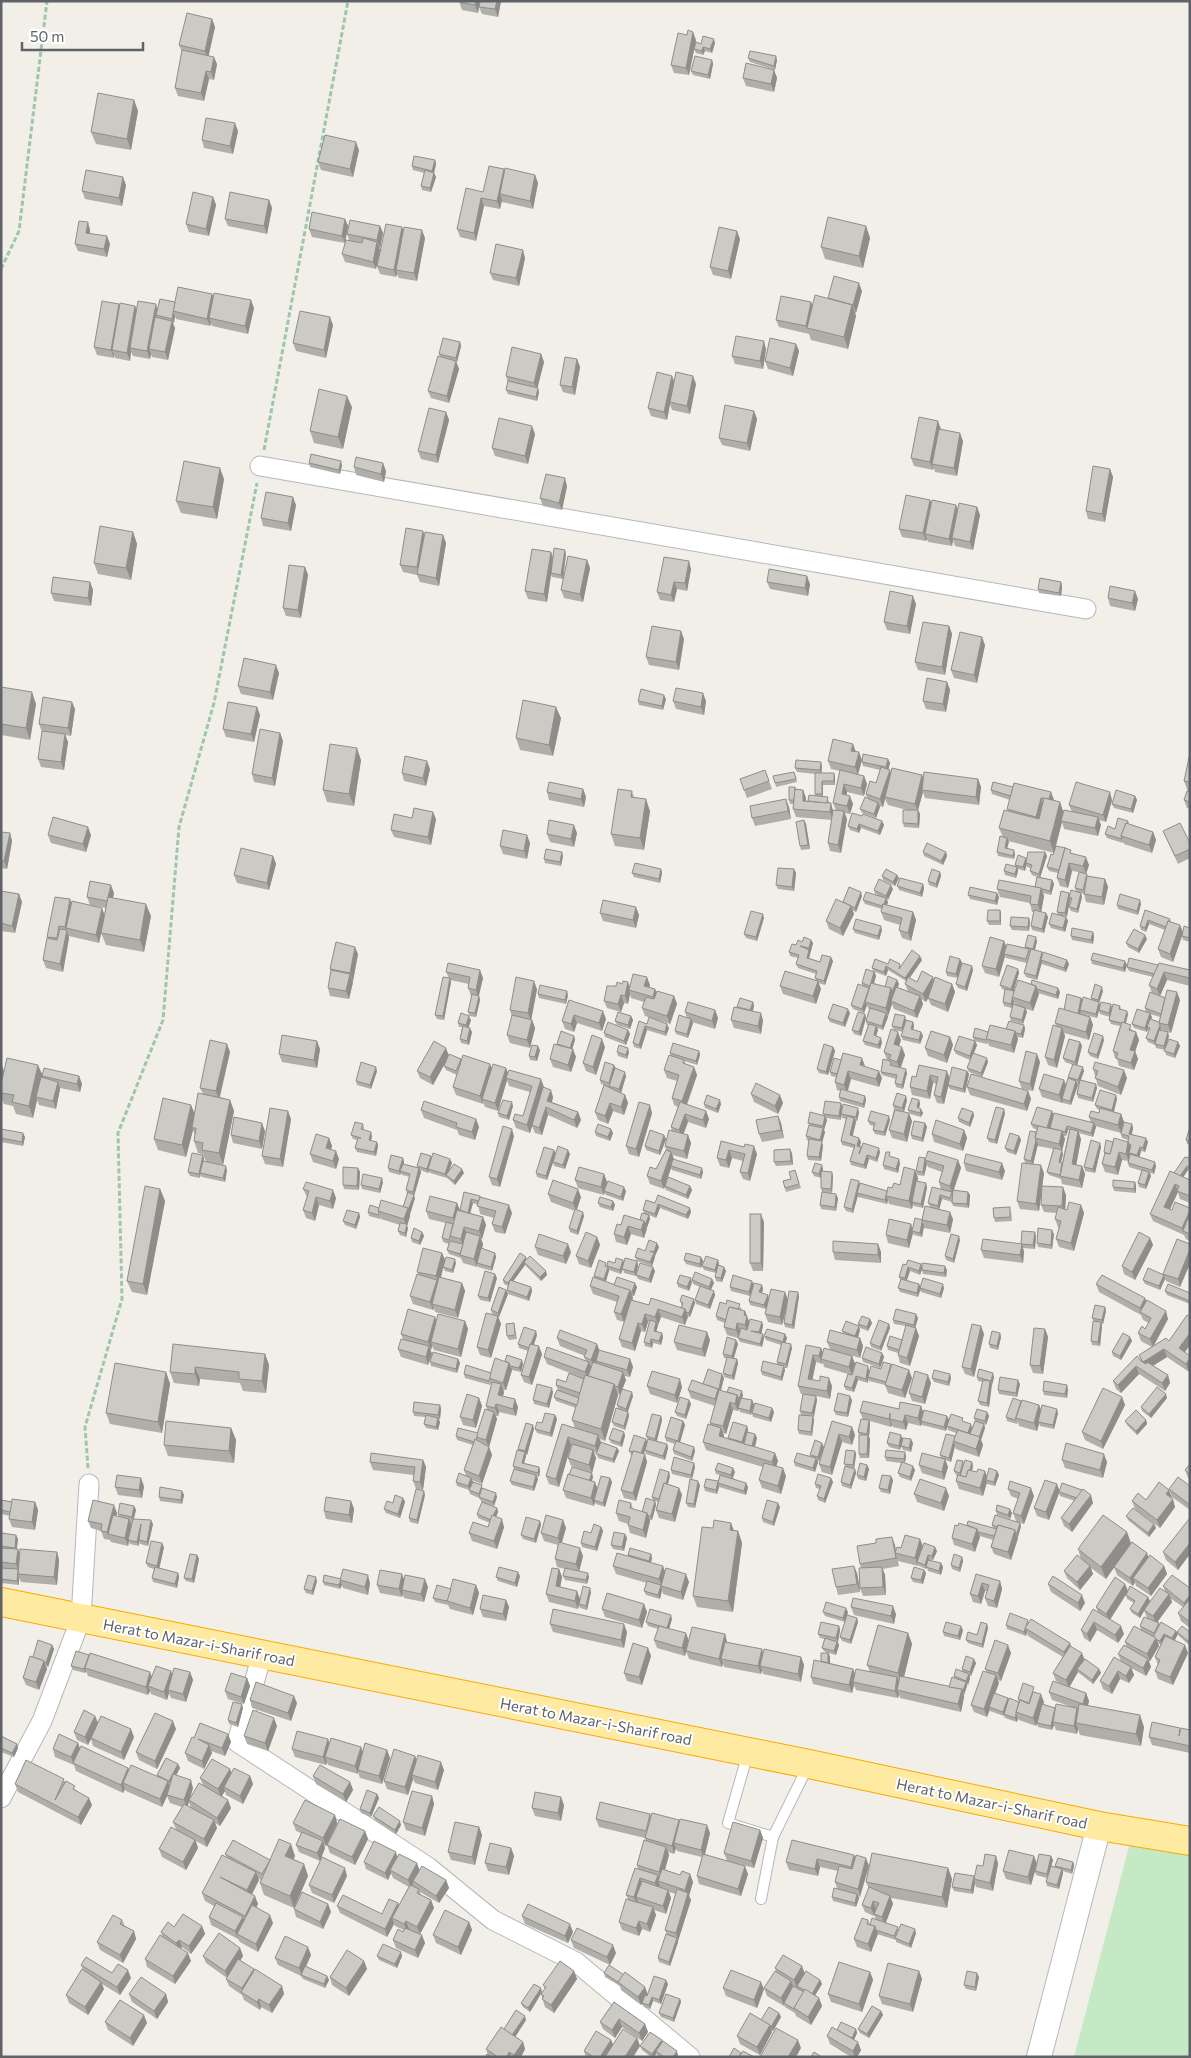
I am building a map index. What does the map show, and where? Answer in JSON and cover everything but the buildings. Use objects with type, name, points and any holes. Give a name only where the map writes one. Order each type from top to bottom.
[{"type":"highway","name":"Herat to Mazar-i-Sharif road","points":[[1,1602],[809,1764],[1098,1826],[1190,1842]]},
{"type":"street","points":[[260,466],[1086,609]]},
{"type":"street","points":[[1,1798],[42,1721],[81,1618],[90,1484]]},
{"type":"street","points":[[262,1654],[237,1742],[428,1867],[492,1920],[576,1962],[690,2057]]},
{"type":"street","points":[[1039,2057],[1098,1826]]},
{"type":"lane","points":[[748,1752],[728,1823],[772,1836]]},
{"type":"lane","points":[[761,1899],[772,1836],[809,1764]]},
{"type":"path","points":[[1,269],[18,231],[47,1]]},
{"type":"path","points":[[90,1484],[85,1427],[122,1299],[118,1133],[163,1020],[179,827],[214,703],[348,1]]},
{"type":"green space","points":[[1132,1835],[1190,1850],[1190,2057],[1074,2057]]}]
